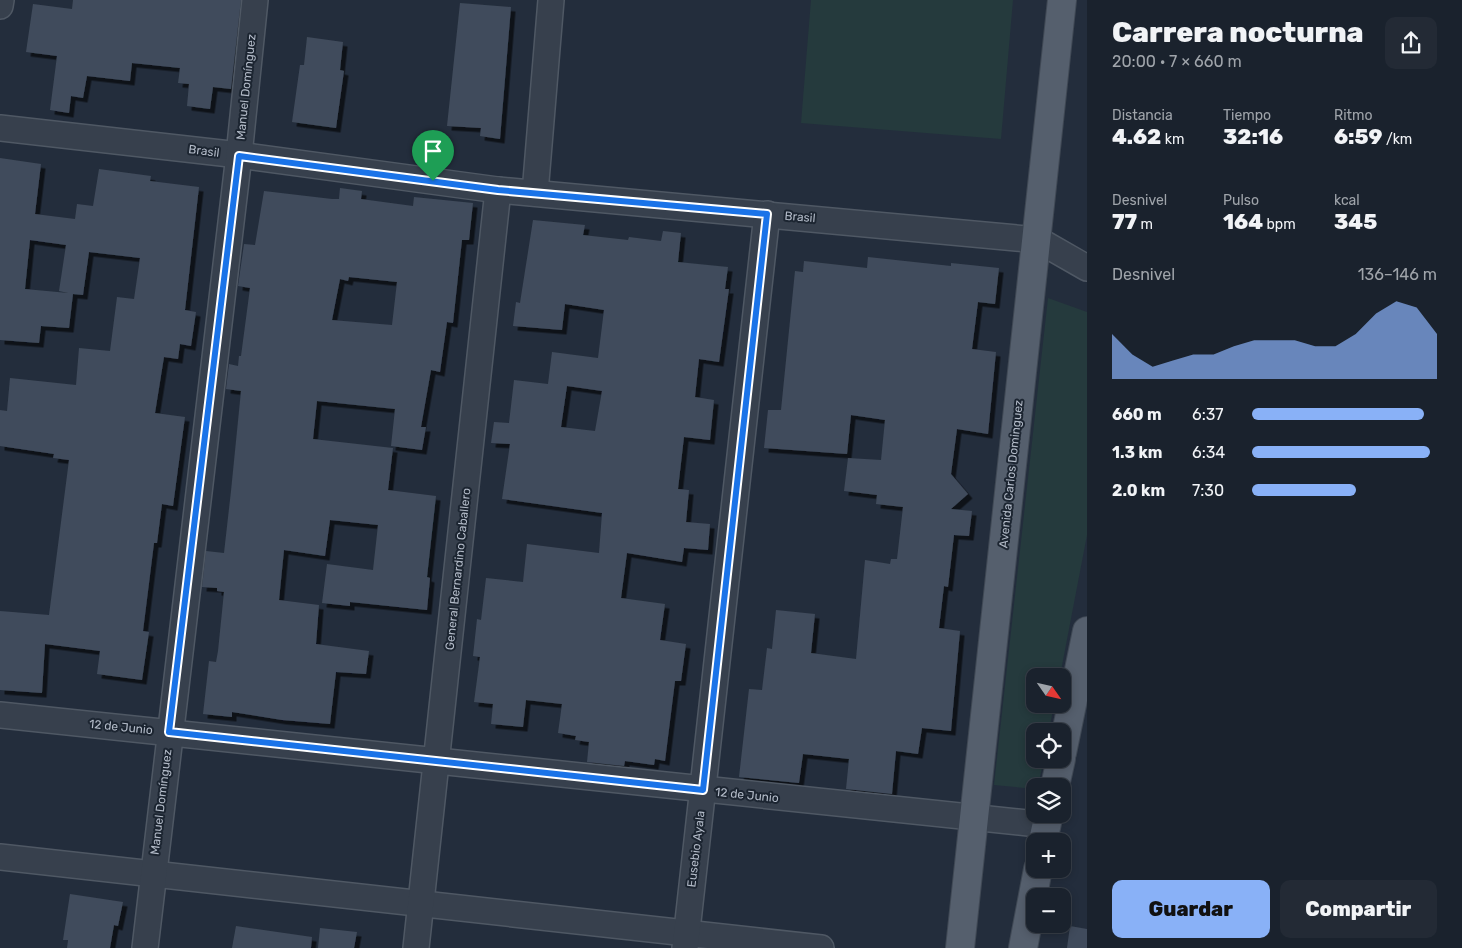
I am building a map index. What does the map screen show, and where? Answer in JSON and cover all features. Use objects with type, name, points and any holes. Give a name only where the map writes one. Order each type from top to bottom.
[{"type":"main road","name":"Avenida Carlos Dominguez","points":[[960,948],[1038,240],[1062,0]]},
{"type":"main road","points":[[1071,725],[1081,696],[1087,631]]},
{"type":"main road","points":[[1023,948],[1036,878]]},
{"type":"street","points":[[0,6],[1,0]]},
{"type":"street","name":"Manuel Domínguez","points":[[145,948],[152,874],[239,156],[255,0]]},
{"type":"street","points":[[535,193],[551,0]]},
{"type":"street","name":"Brasil","points":[[0,128],[239,156],[498,190],[1038,240],[1087,268]]},
{"type":"street","name":"General Bernardino Caballero","points":[[416,948],[438,762],[498,190]]},
{"type":"street","name":"Eusebio Ayala","points":[[685,941],[767,214]]},
{"type":"street","name":"12 de Junio","points":[[0,715],[1046,827]]},
{"type":"street","points":[[0,857],[421,903],[685,941],[821,948]]},
{"type":"green space","points":[[811,0],[1013,0],[1001,139],[801,123]]},
{"type":"green space","points":[[1048,298],[1087,312],[1087,535],[1062,668],[1026,668],[1026,713],[1052,713],[1050,723],[1026,723],[1026,768],[1042,768],[1040,778],[1026,778],[1026,788],[994,785]]},
{"type":"building","points":[[73,0],[241,0],[231,89],[213,87],[210,109],[187,106],[189,84],[178,83],[180,68],[132,63],[130,81],[87,76],[83,98],[71,96],[69,113],[50,110],[57,56],[26,52],[33,4],[72,9]]},
{"type":"building","points":[[460,3],[511,7],[500,139],[480,136],[481,128],[447,126]]},
{"type":"building","points":[[307,37],[343,42],[340,70],[344,71],[336,128],[292,122],[300,65],[304,65]]},
{"type":"building","points":[[0,158],[41,164],[35,214],[75,219],[77,204],[93,206],[99,169],[151,176],[150,181],[199,187],[185,310],[196,312],[191,346],[180,344],[178,359],[164,357],[155,413],[185,417],[173,506],[162,504],[157,543],[154,543],[143,631],[149,632],[142,680],[97,674],[100,651],[45,644],[42,693],[0,690],[0,611],[49,615],[69,460],[53,458],[54,454],[0,446],[0,410],[7,411],[10,378],[76,385],[79,348],[110,351],[117,297],[134,299],[140,258],[89,252],[83,295],[73,294],[69,328],[41,326],[39,343],[0,340]],"holes":[[[30,240],[66,245],[59,291],[68,293],[25,289]]]},
{"type":"building","points":[[340,188],[362,191],[361,199],[413,206],[414,197],[473,203],[469,240],[462,240],[453,323],[447,322],[440,372],[431,370],[421,427],[426,427],[422,450],[391,446],[395,409],[317,401],[313,439],[393,448],[388,490],[436,496],[427,577],[430,578],[427,610],[350,602],[350,606],[322,603],[327,564],[373,570],[378,525],[330,520],[325,556],[284,550],[279,600],[319,605],[316,644],[369,651],[366,674],[336,672],[330,724],[282,720],[232,712],[232,717],[203,714],[209,661],[216,662],[218,651],[224,592],[217,591],[217,588],[202,587],[206,551],[224,553],[241,391],[226,389],[229,364],[238,366],[239,356],[241,356],[250,288],[238,286],[244,244],[255,245],[264,191],[339,199]],"holes":[[[349,277],[397,282],[392,325],[332,320],[340,279],[348,281]]]},
{"type":"building","points":[[533,220],[585,225],[583,235],[628,240],[629,237],[661,241],[663,231],[681,233],[678,262],[728,267],[725,289],[729,289],[719,362],[699,359],[695,397],[714,400],[710,440],[684,437],[678,489],[689,490],[686,522],[710,524],[708,550],[684,548],[682,562],[627,553],[621,598],[665,604],[660,640],[686,644],[681,681],[675,681],[665,761],[655,759],[654,765],[625,761],[624,766],[587,762],[589,742],[575,740],[576,736],[558,733],[562,704],[526,700],[523,727],[491,724],[493,704],[474,702],[480,657],[473,656],[477,619],[481,620],[486,578],[523,582],[527,544],[599,553],[602,513],[502,499],[510,444],[491,443],[494,422],[509,423],[514,380],[548,384],[552,352],[598,358],[604,310],[565,304],[562,330],[513,326],[516,302],[520,303]],"holes":[[[567,386],[602,391],[595,431],[561,427]]]},
{"type":"building","points":[[868,257],[951,266],[951,263],[999,268],[995,304],[978,302],[972,349],[996,352],[988,434],[957,429],[951,474],[968,494],[951,509],[972,511],[969,536],[954,535],[948,587],[944,586],[939,628],[960,631],[951,731],[922,728],[918,754],[896,751],[892,794],[846,789],[849,759],[803,754],[799,783],[739,777],[749,689],[762,690],[767,648],[772,649],[776,610],[815,614],[811,653],[856,659],[865,560],[890,564],[891,559],[897,559],[903,507],[876,504],[877,495],[844,491],[848,458],[881,460],[885,420],[851,415],[847,454],[764,448],[768,410],[781,410],[795,271],[803,272],[804,261],[867,268]]},
{"type":"building","points":[[70,894],[123,902],[118,926],[114,925],[110,948],[67,948],[68,940],[63,940]]},
{"type":"building","points":[[236,926],[312,937],[311,948],[232,948]]},
{"type":"building","points":[[1071,926],[1087,929],[1087,948],[1067,948]]},
{"type":"building","points":[[320,928],[357,932],[354,948],[318,948]]},
{"type":"route","points":[[239,156],[433,181],[498,190],[767,214],[703,790],[169,732],[239,156]]}]
